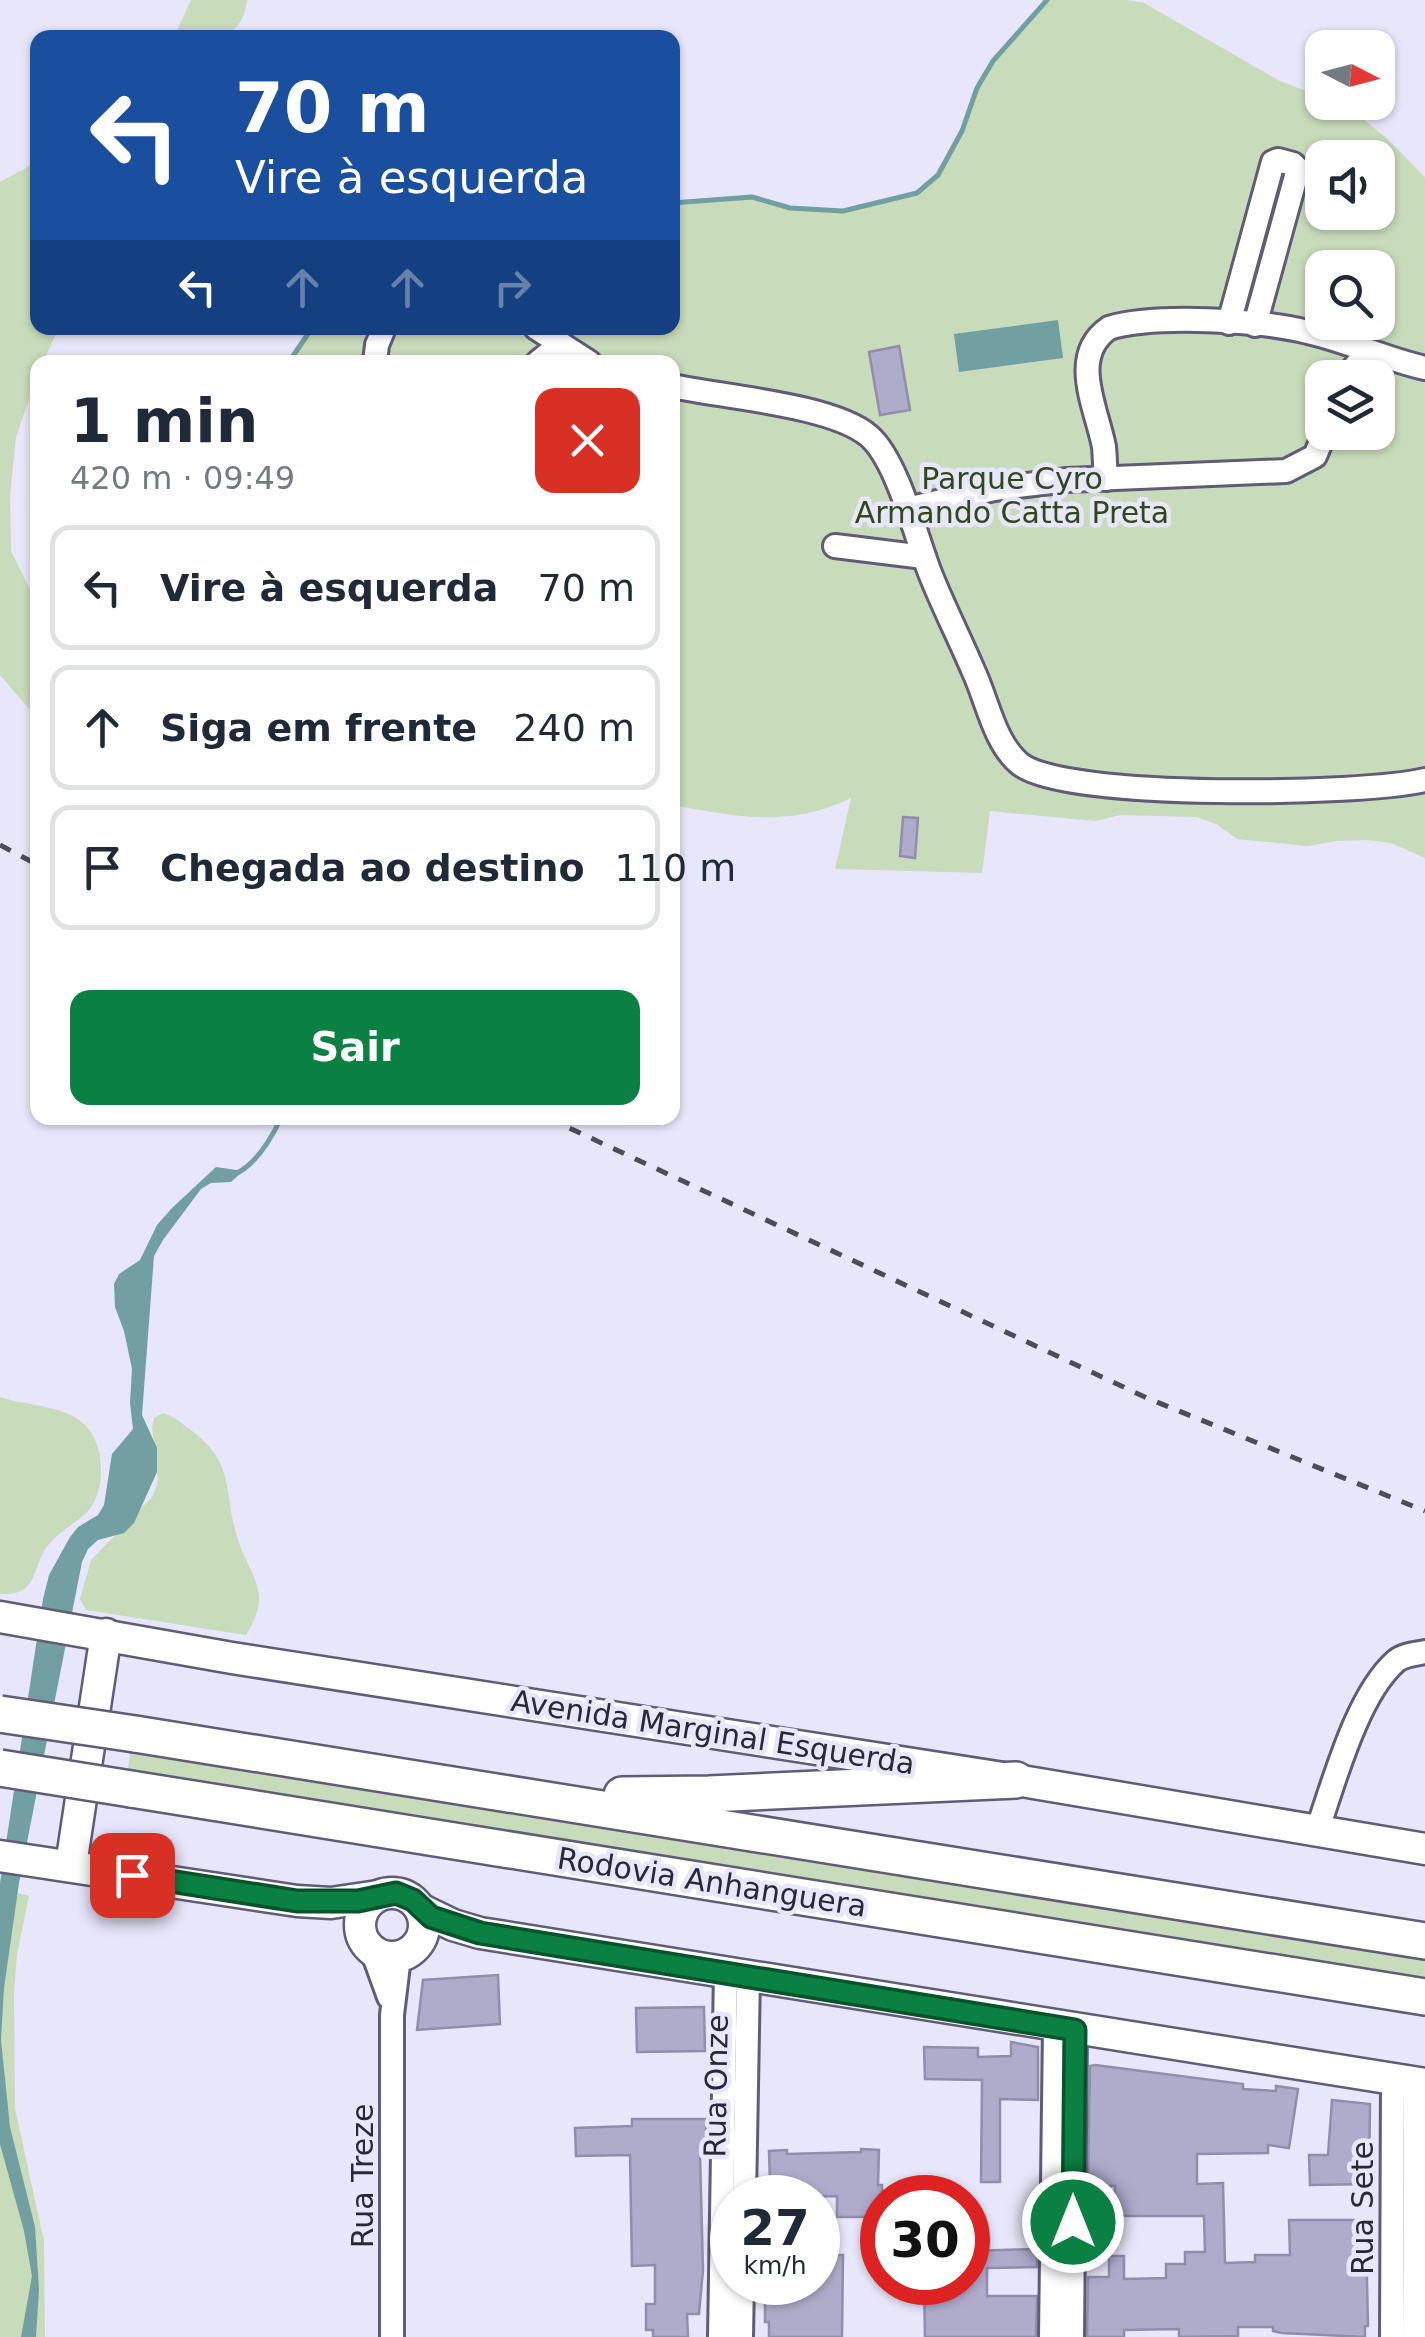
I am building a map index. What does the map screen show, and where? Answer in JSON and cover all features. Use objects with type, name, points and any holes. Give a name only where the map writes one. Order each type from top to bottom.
[{"type":"highway","name":"Rodovia Anhanguera","points":[[0,1714],[1425,1941]]},
{"type":"highway","name":"Rodovia Anhanguera","points":[[0,1768],[1425,1996]]},
{"type":"highway","points":[[516,1796],[709,1794],[1016,1780]]},
{"type":"main road","name":"Avenida Marginal Esquerda","points":[[12,1619],[232,1658],[1016,1780],[1425,1849]]},
{"type":"main road","points":[[63,1864],[96,1632]]},
{"type":"main road","points":[[0,1856],[297,1901],[358,1901],[389,1893],[405,1895],[420,1910],[453,1926],[480,1933],[1411,2082]]},
{"type":"main road","points":[[369,1946],[360,1919],[365,1907],[378,1896]]},
{"type":"main road","points":[[297,1901],[353,1928],[369,1946],[388,1956],[436,1938],[480,1933]]},
{"type":"main road","points":[[407,1952],[417,1944],[423,1928],[420,1910]]},
{"type":"street","points":[[1229,323],[1273,162],[1278,160],[1298,169],[1255,325]]},
{"type":"street","points":[[1106,478],[1104,448],[1086,380],[1091,351],[1104,332],[1121,324],[1152,320],[1229,323],[1311,332],[1393,360]]},
{"type":"street","points":[[547,335],[578,355]]},
{"type":"street","points":[[547,355],[562,344]]},
{"type":"street","points":[[1395,360],[1425,368]]},
{"type":"street","points":[[680,387],[817,412],[852,424],[880,448],[996,726],[1021,765],[1038,773],[1140,790],[1380,788],[1425,780]]},
{"type":"street","points":[[907,509],[994,489],[1106,478],[1286,472],[1314,456],[1317,450]]},
{"type":"street","points":[[835,546],[924,557]]},
{"type":"street","points":[[1317,1831],[1373,1686],[1399,1658],[1425,1652]]},
{"type":"street","name":"Rua Treze","points":[[369,1946],[386,1982],[392,2015]]},
{"type":"street","name":"Rua Treze","points":[[392,2337],[392,2015],[398,1965],[407,1952]]},
{"type":"street","name":"Rua Onze","points":[[736,1973],[743,2175]]},
{"type":"street","name":"Rua Onze","points":[[720,2337],[736,1973]]},
{"type":"street","points":[[1052,2337],[1065,2028]]},
{"type":"street","points":[[1065,2028],[1072,2337]]},
{"type":"street","name":"Rua Sete","points":[[1392,2337],[1411,2082]]},
{"type":"street","name":"Rua Sete","points":[[1403,2201],[1414,2337]]},
{"type":"street","points":[[741,2337],[742,2305]]},
{"type":"green space","points":[[191,0],[247,0],[244,15],[233,30],[177,30]]},
{"type":"green space","name":"Parque Cyro Armando Catta Preta","points":[[1049,0],[1144,3],[1280,81],[1305,91],[1305,120],[1364,120],[1387,140],[1305,140],[1305,230],[1395,230],[1395,148],[1425,177],[1425,858],[1391,843],[1366,840],[1307,846],[1237,839],[1218,825],[1197,817],[1120,815],[1096,821],[990,811],[982,873],[835,869],[851,798],[784,817],[741,816],[680,806],[680,355],[295,355],[308,335],[680,335],[680,203],[752,198],[791,208],[843,212],[918,193],[939,175],[962,131],[977,89],[993,61]]},
{"type":"green space","points":[[30,166],[30,335],[56,335],[46,355],[30,355],[30,396],[16,437],[10,495],[11,551],[30,589],[30,710],[0,675],[0,182]]},
{"type":"green space","points":[[0,1397],[58,1410],[79,1420],[98,1447],[101,1472],[92,1506],[49,1544],[28,1585],[13,1593],[0,1594]]},
{"type":"green space","points":[[163,1413],[208,1445],[222,1468],[236,1533],[259,1594],[246,1635],[86,1610],[80,1599],[91,1560],[153,1496],[158,1481],[152,1427],[154,1418]]},
{"type":"green space","points":[[131,1749],[1425,1951],[1425,1986],[127,1774]]},
{"type":"green space","points":[[0,1888],[29,1896],[14,1992],[15,2109],[44,2241],[45,2337],[0,2337]]},
{"type":"shaded area","points":[[1058,320],[1063,358],[959,372],[954,334]]},
{"type":"shaded area","points":[[216,1167],[243,1171],[231,1182],[211,1183],[201,1189],[154,1256],[142,1415],[157,1448],[157,1472],[134,1523],[124,1533],[98,1540],[82,1562],[19,1883],[1,2040],[10,2127],[35,2227],[39,2289],[36,2337],[21,2337],[32,2276],[0,2144],[0,1883],[43,1599],[49,1575],[70,1537],[98,1515],[104,1505],[112,1454],[133,1429],[132,1369],[115,1307],[114,1284],[119,1274],[140,1260],[157,1225]]},
{"type":"building","points":[[899,346],[910,410],[880,415],[869,352]]},
{"type":"building","points":[[903,817],[918,818],[915,858],[900,856]]},
{"type":"building","points":[[498,1975],[500,2024],[417,2030],[423,1980]]},
{"type":"building","points":[[704,2007],[705,2051],[637,2052],[636,2008]]},
{"type":"building","points":[[1011,2042],[1038,2047],[1038,2100],[1000,2099],[1000,2182],[990,2182],[990,2175],[981,2175],[982,2080],[925,2079],[924,2047],[978,2048],[978,2057],[1011,2056]]},
{"type":"building","points":[[1090,2066],[1243,2084],[1243,2089],[1298,2089],[1289,2148],[1268,2145],[1268,2153],[1197,2154],[1197,2184],[1223,2183],[1225,2263],[1255,2262],[1255,2255],[1290,2255],[1289,2220],[1370,2220],[1370,2238],[1366,2238],[1365,2337],[1238,2327],[1238,2336],[1179,2337],[1179,2329],[1124,2330],[1124,2337],[1087,2337],[1088,2277],[1109,2277],[1109,2256],[1124,2256],[1124,2279],[1166,2278],[1166,2264],[1185,2264],[1185,2252],[1205,2252],[1204,2216],[1115,2216],[1115,2186],[1088,2186]]},
{"type":"building","points":[[1332,2100],[1370,2104],[1369,2184],[1310,2185],[1309,2155],[1328,2155]]},
{"type":"building","points":[[632,2119],[706,2119],[706,2154],[700,2154],[703,2270],[699,2314],[687,2314],[688,2337],[653,2337],[653,2330],[646,2330],[646,2304],[655,2304],[655,2265],[632,2266],[630,2155],[576,2156],[575,2128],[632,2126]]},
{"type":"building","points":[[879,2150],[878,2175],[860,2175],[860,2217],[840,2217],[840,2175],[770,2175],[769,2151]]},
{"type":"building","points":[[1037,2249],[1037,2267],[990,2268],[990,2250]]},
{"type":"building","points":[[843,2255],[842,2337],[769,2337],[769,2322],[765,2322],[765,2305],[840,2305]]},
{"type":"building","points":[[990,2296],[1037,2296],[1036,2337],[925,2337],[924,2305],[990,2305]]},
{"type":"waterway","points":[[680,202],[752,197],[790,208],[843,211],[917,193],[938,175],[993,61],[1047,0]]},
{"type":"waterway","points":[[294,355],[307,335]]},
{"type":"waterway","points":[[237,1173],[257,1156],[277,1125]]},
{"type":"railway","points":[[0,845],[30,861]]},
{"type":"railway","points":[[563,1125],[1147,1398],[1425,1511]]},
{"type":"route","points":[[132,1875],[297,1901],[358,1901],[396,1893],[413,1900],[431,1917],[480,1933],[1075,2030],[1073,2222]]}]
